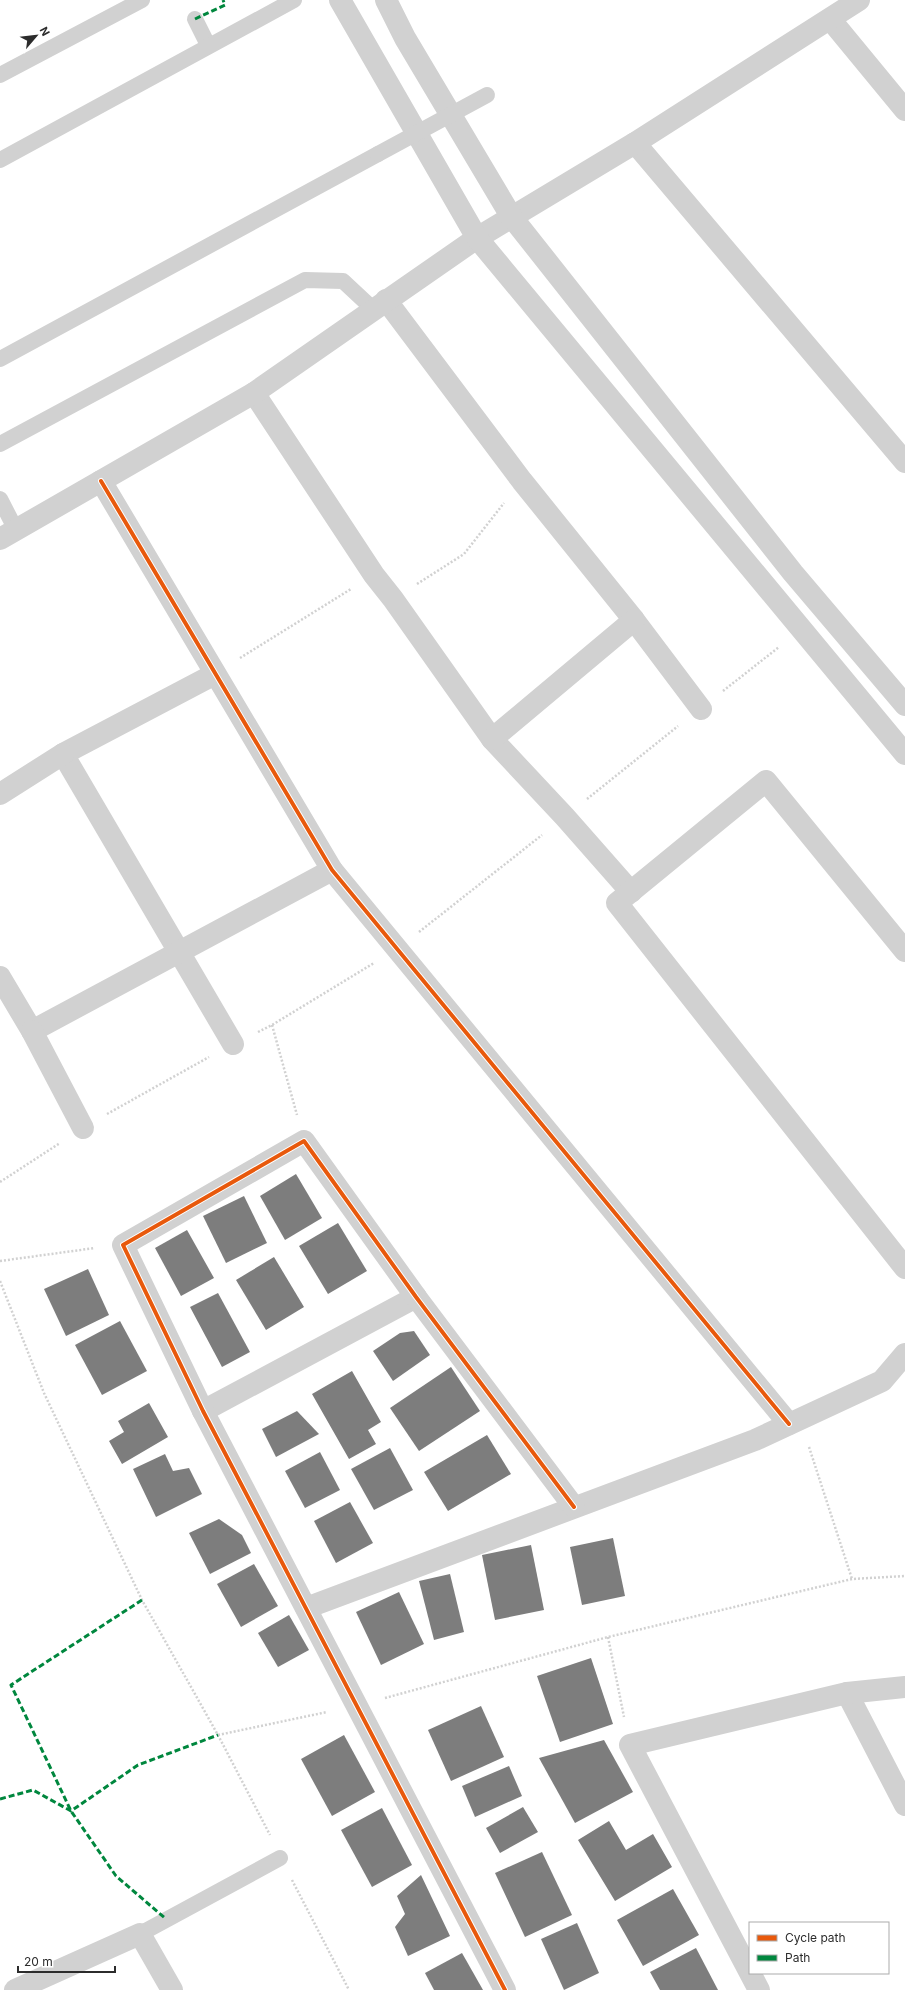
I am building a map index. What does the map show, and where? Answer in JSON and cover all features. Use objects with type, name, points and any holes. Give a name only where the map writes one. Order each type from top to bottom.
[{"type":"street","points":[[340,0],[477,238],[905,754]]},
{"type":"street","points":[[386,0],[409,44],[511,216],[788,566],[905,705]]},
{"type":"street","points":[[8,534],[254,394],[379,304],[477,238],[511,216],[635,143],[860,0]]},
{"type":"street","points":[[830,19],[905,110]]},
{"type":"street","points":[[635,143],[905,462]]},
{"type":"street","points":[[379,304],[634,620],[700,709]]},
{"type":"street","points":[[254,394],[374,575],[393,599],[492,739],[565,817],[631,892]]},
{"type":"street","points":[[101,481],[214,674],[332,870],[795,1422]]},
{"type":"street","points":[[492,739],[634,620]]},
{"type":"street","points":[[0,794],[63,754],[214,674]]},
{"type":"street","points":[[63,754],[233,1044]]},
{"type":"street","points":[[905,951],[766,781],[617,904],[905,1268]]},
{"type":"street","points":[[32,1031],[332,870]]},
{"type":"street","points":[[0,977],[32,1031],[83,1128]]},
{"type":"street","points":[[505,1990],[203,1411],[123,1244],[304,1141],[416,1298],[574,1507]]},
{"type":"street","points":[[203,1411],[416,1298]]},
{"type":"street","points":[[306,1608],[755,1440],[882,1381],[905,1354]]},
{"type":"street","points":[[749,1973],[630,1745],[847,1693],[905,1687]]},
{"type":"street","points":[[847,1693],[905,1805]]},
{"type":"street","points":[[15,1990],[140,1934],[172,1990]]},
{"type":"street","points":[[750,1974],[758,1990]]},
{"type":"street","points":[[0,1982],[4,1990]]},
{"type":"lane","points":[[0,75],[142,0]]},
{"type":"lane","points":[[0,160],[208,45],[294,0]]},
{"type":"lane","points":[[195,18],[208,45]]},
{"type":"lane","points":[[0,359],[487,95]]},
{"type":"lane","points":[[0,444],[305,280],[343,282],[379,304]]},
{"type":"lane","points":[[0,499],[8,534]]},
{"type":"lane","points":[[140,1934],[280,1858]]},
{"type":"path","points":[[393,599],[464,554],[522,480]]},
{"type":"path","points":[[214,674],[374,575]]},
{"type":"path","points":[[272,1025],[304,1141]]},
{"type":"path","points":[[0,1261],[123,1244]]},
{"type":"path","points":[[0,1281],[44,1393],[139,1593],[218,1735],[349,1990]]},
{"type":"path","points":[[795,1422],[852,1578]]},
{"type":"path","points":[[218,1735],[356,1706],[608,1638],[852,1578],[905,1576]]},
{"type":"path","points":[[608,1638],[630,1745]]},
{"type":"building","points":[[296,1174],[322,1218],[285,1240],[260,1196]]},
{"type":"building","points":[[244,1196],[267,1243],[226,1263],[203,1216]]},
{"type":"building","points":[[338,1223],[367,1271],[328,1294],[299,1246]]},
{"type":"building","points":[[187,1230],[214,1278],[181,1296],[155,1248]]},
{"type":"building","points":[[274,1257],[304,1307],[266,1330],[236,1280]]},
{"type":"building","points":[[88,1269],[109,1315],[66,1336],[44,1289]]},
{"type":"building","points":[[218,1293],[250,1352],[222,1367],[190,1307]]},
{"type":"building","points":[[120,1321],[147,1371],[102,1395],[75,1345]]},
{"type":"building","points":[[414,1331],[430,1355],[393,1381],[373,1351],[400,1333]]},
{"type":"building","points":[[451,1367],[480,1411],[419,1451],[390,1408]]},
{"type":"building","points":[[352,1371],[381,1422],[368,1430],[376,1444],[349,1459],[312,1394]]},
{"type":"building","points":[[149,1403],[168,1437],[122,1464],[109,1441],[124,1432],[118,1421]]},
{"type":"building","points":[[297,1411],[319,1434],[276,1457],[262,1429]]},
{"type":"building","points":[[487,1435],[511,1474],[448,1511],[424,1472]]},
{"type":"building","points":[[390,1448],[413,1490],[374,1510],[351,1469]]},
{"type":"building","points":[[320,1452],[340,1490],[305,1508],[285,1471]]},
{"type":"building","points":[[165,1454],[173,1471],[189,1468],[202,1494],[156,1517],[133,1469]]},
{"type":"building","points":[[350,1502],[373,1543],[336,1563],[314,1521]]},
{"type":"building","points":[[219,1519],[242,1535],[251,1553],[210,1574],[189,1533]]},
{"type":"building","points":[[613,1538],[625,1596],[582,1605],[570,1547]]},
{"type":"building","points":[[531,1545],[544,1610],[495,1620],[482,1555]]},
{"type":"building","points":[[254,1564],[278,1606],[241,1627],[217,1584]]},
{"type":"building","points":[[450,1574],[464,1632],[434,1640],[419,1581]]},
{"type":"building","points":[[399,1592],[424,1644],[381,1665],[356,1612]]},
{"type":"building","points":[[289,1615],[309,1650],[278,1667],[258,1633]]},
{"type":"building","points":[[591,1658],[613,1724],[560,1742],[537,1676]]},
{"type":"building","points":[[481,1706],[504,1757],[451,1781],[428,1730]]},
{"type":"building","points":[[344,1735],[375,1792],[332,1816],[301,1759]]},
{"type":"building","points":[[604,1740],[633,1792],[575,1823],[539,1758]]},
{"type":"building","points":[[509,1766],[522,1796],[475,1817],[462,1786]]},
{"type":"building","points":[[523,1807],[538,1832],[500,1853],[486,1828]]},
{"type":"building","points":[[382,1808],[412,1865],[372,1887],[341,1830]]},
{"type":"building","points":[[609,1821],[626,1850],[653,1834],[672,1867],[615,1901],[578,1840]]},
{"type":"building","points":[[542,1852],[572,1915],[525,1937],[495,1873]]},
{"type":"building","points":[[421,1875],[450,1936],[408,1956],[395,1927],[405,1914],[397,1896]]},
{"type":"building","points":[[673,1889],[699,1935],[643,1966],[617,1920]]},
{"type":"building","points":[[577,1923],[599,1973],[564,1990],[541,1939]]},
{"type":"building","points":[[696,1948],[718,1990],[660,1990],[650,1972]]},
{"type":"building","points":[[462,1953],[483,1990],[434,1990],[425,1973]]},
{"type":"marked path","points":[[195,19],[225,5],[223,0]]},
{"type":"marked path","points":[[142,1600],[11,1685],[71,1811],[116,1876],[166,1919]]},
{"type":"marked path","points":[[0,1799],[33,1790],[71,1811],[138,1765],[218,1735]]},
{"type":"cycle path","points":[[101,481],[332,870],[789,1424]]},
{"type":"cycle path","points":[[505,1990],[203,1411],[123,1245],[304,1141],[416,1297],[574,1507]]}]
